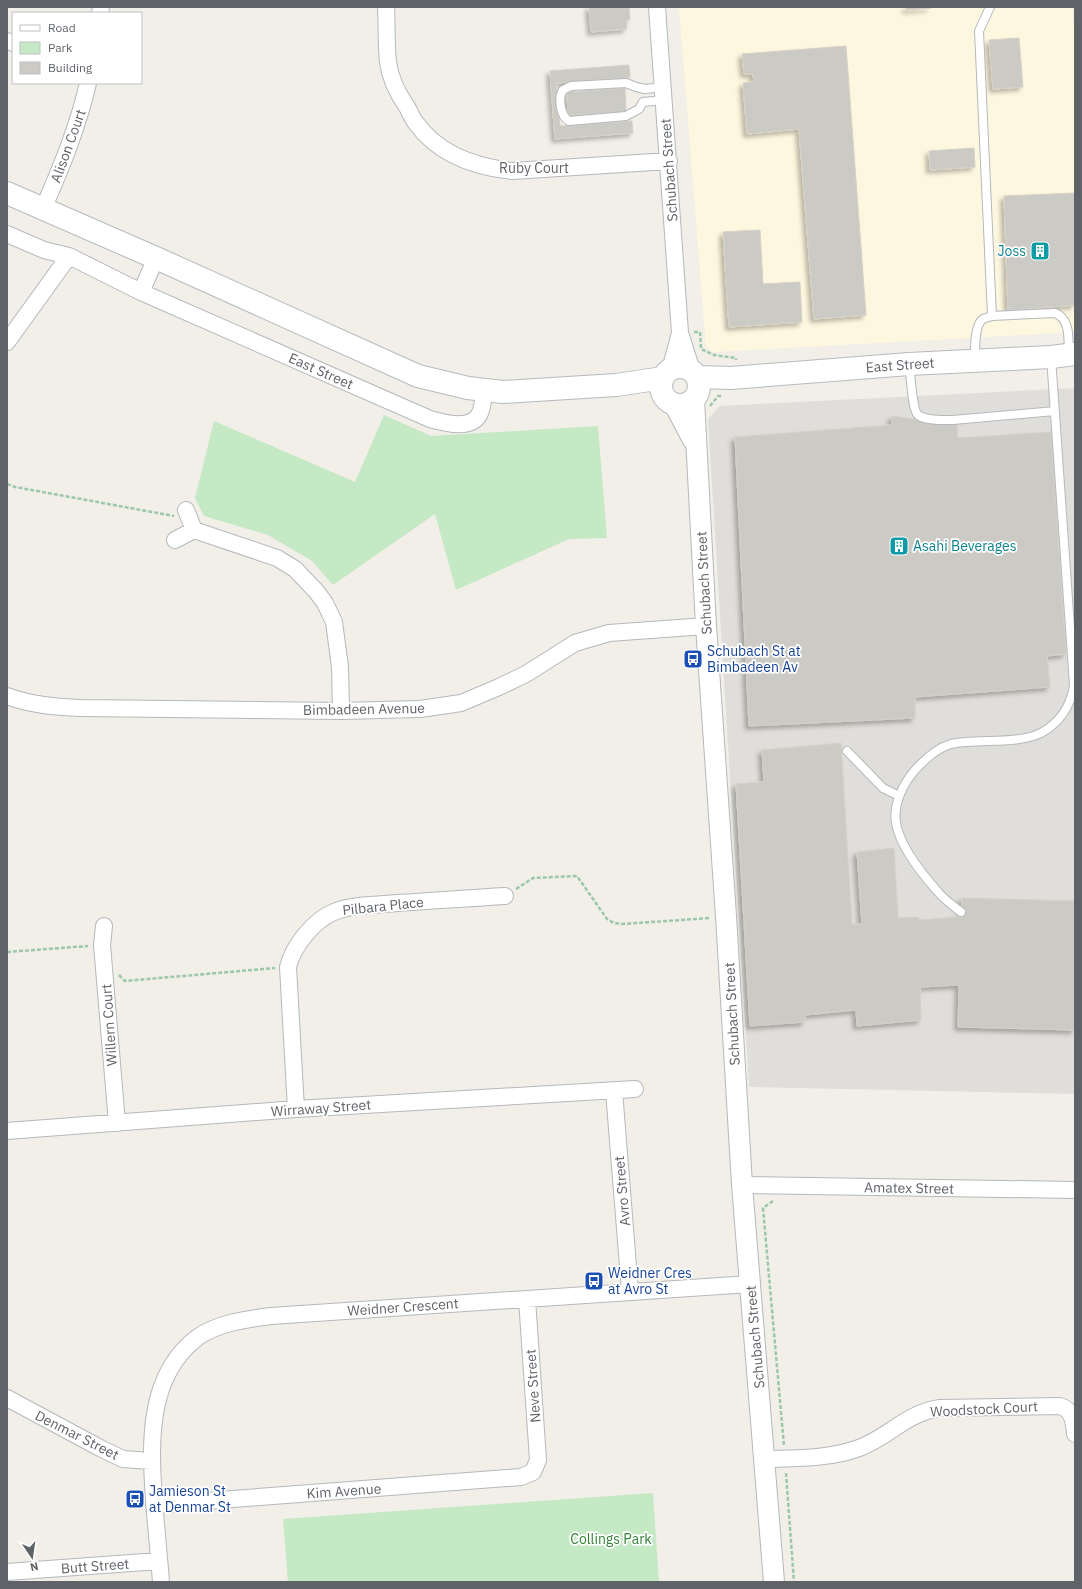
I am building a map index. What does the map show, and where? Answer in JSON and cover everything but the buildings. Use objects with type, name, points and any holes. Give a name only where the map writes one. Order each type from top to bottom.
[{"type":"main road","name":"East Street","points":[[7,193],[156,258],[418,376],[449,385],[484,390],[522,391],[616,385],[685,388],[909,364],[1067,356]]},
{"type":"street","name":"Ruby Court","points":[[386,7],[388,64],[398,94],[416,124],[426,135],[444,149],[460,158],[494,169],[512,172],[668,161]]},
{"type":"street","name":"Schubach Street","points":[[658,7],[680,332],[685,388],[696,446],[706,626],[726,916],[742,1185],[774,1582]]},
{"type":"street","name":"Alison Court","points":[[43,209],[66,158],[88,84]]},
{"type":"street","name":"East Street","points":[[7,234],[44,250],[69,256],[141,292],[416,413],[440,422],[465,424],[475,420],[480,412],[484,390]]},
{"type":"street","points":[[7,342],[69,256]]},
{"type":"street","points":[[141,292],[156,258]]},
{"type":"street","name":"Schubach Street","points":[[680,332],[685,388]]},
{"type":"street","points":[[175,540],[189,520],[277,558],[295,569],[325,603],[334,622],[340,667],[341,711]]},
{"type":"street","name":"Bimbadeen Avenue","points":[[7,696],[21,701],[50,707],[81,708],[341,711],[420,709],[461,703],[526,674],[575,643],[609,633],[706,626]]},
{"type":"street","name":"Pilbara Place","points":[[296,1109],[288,966],[289,959],[309,930],[320,920],[334,912],[360,906],[505,896]]},
{"type":"street","name":"Willern Court","points":[[104,926],[102,945],[116,1123]]},
{"type":"street","name":"Wirraway Street","points":[[7,1131],[296,1109],[635,1089]]},
{"type":"street","name":"Avro Street","points":[[614,1091],[630,1291]]},
{"type":"street","name":"Amatex Street","points":[[742,1185],[1075,1190]]},
{"type":"street","name":"Weidner Crescent","points":[[161,1582],[151,1462],[153,1419],[161,1388],[169,1370],[183,1352],[199,1337],[218,1327],[247,1319],[271,1316],[750,1284]]},
{"type":"street","name":"Neve Street","points":[[527,1299],[538,1460],[534,1472]]},
{"type":"street","name":"Denmar Street","points":[[7,1398],[123,1459],[151,1462]]},
{"type":"street","name":"Woodstock Court","points":[[765,1459],[840,1454],[874,1441],[910,1418],[926,1410],[940,1408],[1072,1407],[1075,1434]]},
{"type":"street","name":"Kim Avenue","points":[[154,1505],[521,1477],[534,1472]]},
{"type":"street","name":"Butt Street","points":[[7,1572],[159,1561]]},
{"type":"lane","points":[[990,7],[979,31],[992,316]]},
{"type":"lane","points":[[626,83],[636,87],[664,93],[643,102],[639,109],[626,116],[569,121],[564,116],[560,96],[563,90],[571,86],[626,83]]},
{"type":"lane","points":[[961,912],[939,893],[902,842],[896,822],[897,807],[901,790],[911,774],[922,762],[940,748],[958,743],[1030,737],[1052,726],[1068,707],[1074,685],[1055,411],[1067,356],[1066,324],[1061,315],[1055,313],[992,316],[982,319],[979,323],[976,334],[975,361]]},
{"type":"lane","points":[[909,364],[914,410],[919,416],[937,420],[953,420],[1055,411]]},
{"type":"lane","points":[[847,751],[883,788],[899,796]]},
{"type":"path","points":[[680,332],[700,332],[701,349],[714,355],[736,358],[732,383],[718,396],[685,388]]},
{"type":"path","points":[[7,484],[15,487],[189,520]]},
{"type":"path","points":[[505,896],[533,878],[577,876],[607,919],[614,923],[622,924],[726,916]]},
{"type":"path","points":[[7,952],[102,945]]},
{"type":"path","points":[[104,962],[125,981],[288,966]]},
{"type":"path","points":[[780,1201],[772,1200],[763,1208],[785,1458],[794,1582]]},
{"type":"shaded area","points":[[679,7],[1072,7],[1075,39],[1075,332],[713,352],[706,347]]},
{"type":"shaded area","points":[[1075,388],[1075,1094],[749,1087],[708,419],[720,406]]},
{"type":"green space","points":[[384,415],[431,436],[598,426],[607,538],[569,539],[456,590],[435,514],[333,585],[312,561],[268,535],[204,516],[195,498],[214,421],[355,482]]},
{"type":"green space","name":"Collings Park","points":[[653,1493],[659,1582],[288,1582],[283,1519]]},
{"type":"place","name":"Joss","points":[[1040,251]]},
{"type":"place","name":"Asahi Beverages","points":[[899,546]]},
{"type":"place","name":"Schubach St at Bimbadeen Av","points":[[693,659]]},
{"type":"place","name":"Weidner Cres at Avro St","points":[[594,1281]]},
{"type":"place","name":"Jamieson St at Denmar St","points":[[135,1499]]}]
